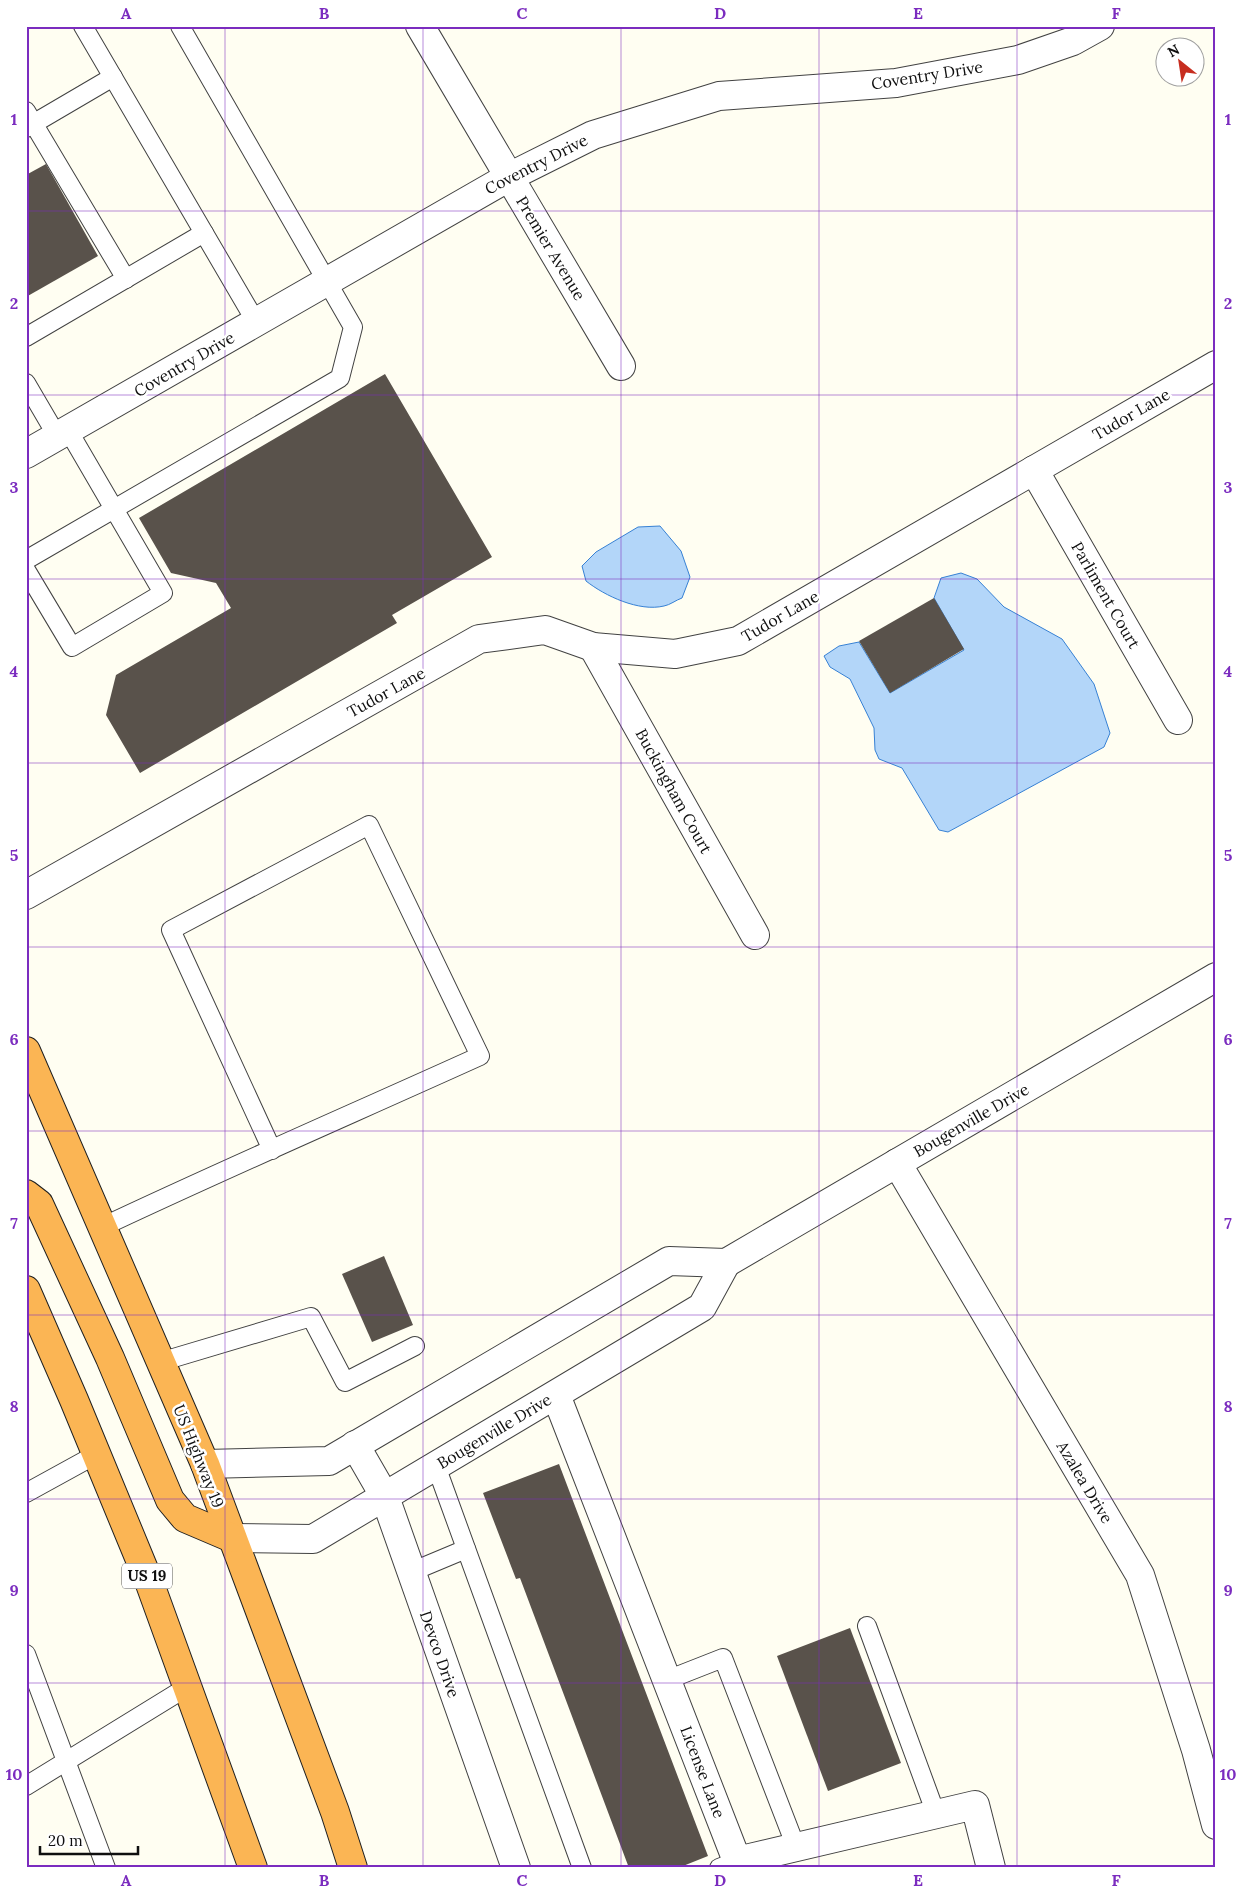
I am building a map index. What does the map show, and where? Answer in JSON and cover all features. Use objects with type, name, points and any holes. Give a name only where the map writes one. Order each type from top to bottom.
[{"type":"highway","name":"US Highway 19","points":[[26,1051],[204,1464],[335,1812],[353,1868]]},
{"type":"highway","points":[[26,1194],[39,1204],[110,1358],[170,1500],[185,1518],[232,1538]]},
{"type":"highway","name":"US 19","points":[[26,1290],[97,1454],[150,1584],[252,1868]]},
{"type":"street","name":"Premier Avenue","points":[[420,26],[621,366]]},
{"type":"street","name":"Coventry Drive","points":[[26,454],[509,177],[593,135],[719,96],[905,81],[1018,60],[1073,41],[1100,26]]},
{"type":"street","name":"Tudor Lane","points":[[26,895],[479,639],[545,630],[593,647],[675,654],[738,641],[1216,365]]},
{"type":"street","name":"Parliment Court","points":[[1034,470],[1178,720]]},
{"type":"street","name":"Buckingham Court","points":[[593,647],[755,935]]},
{"type":"street","name":"Bougenville Drive","points":[[232,1538],[313,1539],[702,1307],[726,1263],[1216,977]]},
{"type":"street","name":"Azalea Drive","points":[[897,1164],[1140,1575],[1206,1746],[1216,1825]]},
{"type":"street","points":[[204,1464],[329,1461],[669,1261],[726,1263]]},
{"type":"street","name":"License Lane","points":[[556,1395],[667,1680],[728,1864],[975,1804],[991,1868]]},
{"type":"street","name":"Devco Drive","points":[[355,1445],[385,1497],[516,1868]]},
{"type":"lane","points":[[83,26],[256,322]]},
{"type":"lane","points":[[26,560],[340,378],[353,327],[180,26]]},
{"type":"lane","points":[[113,77],[29,121],[126,279]]},
{"type":"lane","points":[[26,337],[204,233]]},
{"type":"lane","points":[[26,383],[114,509],[163,593],[72,648],[26,570]]},
{"type":"lane","points":[[102,1227],[480,1056],[369,825],[171,930],[272,1150]]},
{"type":"lane","points":[[160,1362],[311,1317],[346,1382],[415,1346]]},
{"type":"lane","points":[[26,1493],[97,1454]]},
{"type":"lane","points":[[436,1466],[582,1868]]},
{"type":"lane","points":[[411,1572],[466,1549]]},
{"type":"lane","points":[[867,1626],[936,1814]]},
{"type":"lane","points":[[667,1680],[723,1658],[796,1847]]},
{"type":"lane","points":[[28,1664],[106,1868]]},
{"type":"lane","points":[[26,1786],[187,1687]]},
{"type":"water","points":[[660,526],[681,551],[690,577],[682,598],[664,606],[644,607],[612,597],[586,581],[582,566],[596,552],[638,527]]},
{"type":"water","points":[[961,573],[977,579],[1004,607],[1062,639],[1094,684],[1110,733],[1104,747],[948,832],[939,830],[902,768],[879,759],[875,750],[874,728],[850,679],[830,667],[824,656],[839,646],[859,642],[890,693],[964,650],[934,598],[941,578]]},
{"type":"building","points":[[46,164],[98,256],[26,297],[26,175]]},
{"type":"building","points":[[385,374],[492,557],[392,615],[397,623],[140,773],[106,715],[116,675],[231,608],[216,583],[171,573],[139,518]]},
{"type":"building","points":[[934,598],[964,649],[890,693],[859,641]]},
{"type":"building","points":[[384,1256],[413,1325],[372,1342],[342,1274]]},
{"type":"building","points":[[559,1464],[708,1856],[678,1868],[629,1868],[520,1578],[516,1579],[483,1493]]},
{"type":"building","points":[[850,1628],[901,1763],[828,1791],[777,1656]]}]
